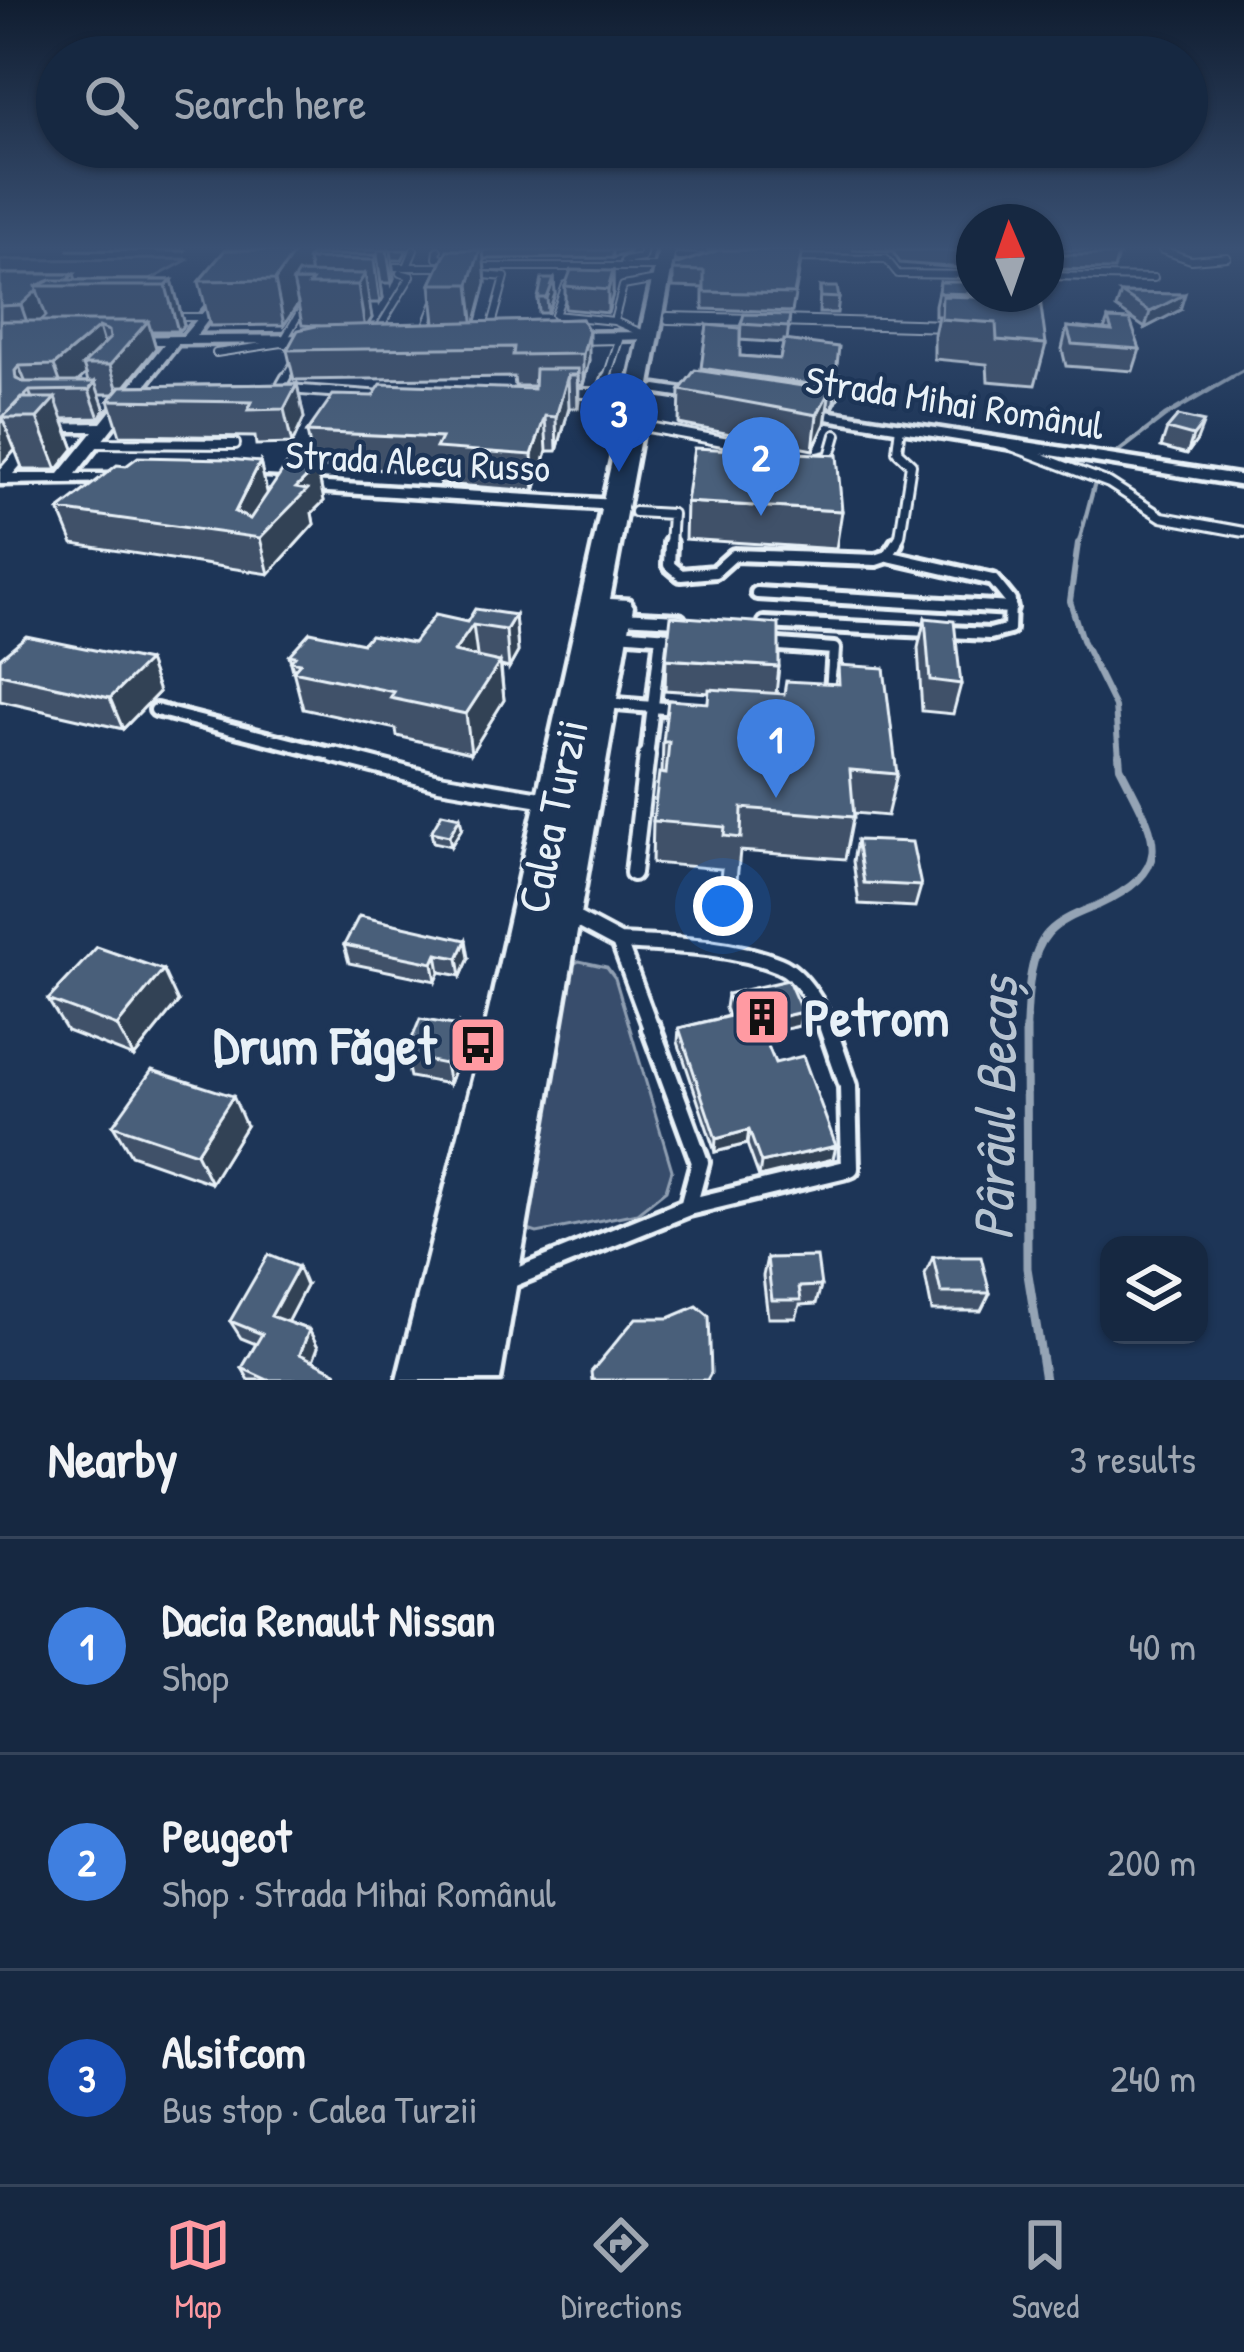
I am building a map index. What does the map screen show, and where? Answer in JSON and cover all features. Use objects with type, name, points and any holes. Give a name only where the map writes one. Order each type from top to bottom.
[{"type":"main road","name":"Calea Turzii","points":[[471,1380],[602,702],[615,625],[625,509],[663,314]]},
{"type":"main road","name":"Calea Turzii","points":[[426,1380],[556,802],[648,427],[647,392]]},
{"type":"street","points":[[64,479],[103,427],[112,402],[204,316]]},
{"type":"street","points":[[553,339],[662,324]]},
{"type":"street","points":[[415,341],[444,338]]},
{"type":"street","points":[[103,340],[325,343]]},
{"type":"street","points":[[647,392],[723,399]]},
{"type":"street","name":"Strada Mihai Românul","points":[[789,409],[1244,482]]},
{"type":"street","points":[[0,479],[46,427],[103,427]]},
{"type":"street","points":[[0,479],[151,480]]},
{"type":"street","name":"Strada Alecu Russo","points":[[230,482],[625,509]]},
{"type":"lane","points":[[284,341],[299,314]]},
{"type":"lane","points":[[372,341],[389,314]]},
{"type":"lane","points":[[415,341],[429,314]]},
{"type":"lane","points":[[489,340],[494,314]]},
{"type":"lane","points":[[554,314],[662,324],[963,329]]},
{"type":"lane","points":[[614,321],[616,314]]},
{"type":"lane","points":[[158,316],[204,316]]},
{"type":"lane","points":[[662,324],[951,324]]},
{"type":"lane","points":[[553,339],[619,340],[602,393]]},
{"type":"lane","points":[[216,353],[284,341],[308,350]]},
{"type":"lane","points":[[325,343],[299,353],[284,387],[398,396]]},
{"type":"lane","points":[[554,393],[647,392]]},
{"type":"lane","points":[[888,556],[900,536],[911,464],[897,451],[900,426]]},
{"type":"lane","points":[[648,427],[817,459],[830,456],[836,435]]},
{"type":"lane","points":[[1000,442],[1109,483],[1162,517],[1244,532]]},
{"type":"lane","points":[[91,443],[235,444]]},
{"type":"lane","points":[[625,509],[673,514],[669,566],[681,574],[715,572],[734,555],[876,560],[888,556],[993,580],[1004,588],[1011,608],[1009,629],[990,634],[754,623]]},
{"type":"lane","points":[[757,592],[1011,608]]},
{"type":"lane","points":[[615,625],[685,620]]},
{"type":"lane","points":[[615,625],[661,637],[704,640]]},
{"type":"lane","points":[[633,873],[661,637]]},
{"type":"lane","points":[[748,643],[834,649],[835,687],[821,705]]},
{"type":"lane","points":[[602,702],[699,711]]},
{"type":"lane","points":[[156,710],[439,782],[556,802]]},
{"type":"lane","points":[[492,1287],[688,1207],[850,1168],[848,1087],[822,1009],[783,966],[692,946],[620,943],[572,921],[565,904]]},
{"type":"lane","points":[[620,943],[700,1162],[688,1207]]},
{"type":"shaded area","points":[[579,961],[607,967],[615,978],[672,1170],[666,1190],[637,1213],[537,1233],[528,1230],[524,1219],[569,967]]},
{"type":"building","points":[[744,314],[790,315],[788,327],[741,324]]},
{"type":"building","points":[[941,314],[1042,314],[1046,344],[997,340],[996,323],[941,319]]},
{"type":"building","points":[[582,319],[589,331],[583,354],[513,355],[514,347],[287,350],[298,330],[316,326]]},
{"type":"building","points":[[1108,319],[1130,320],[1140,349],[1072,344],[1067,327],[1112,331]]},
{"type":"building","points":[[0,321],[148,321],[110,365],[83,365],[110,338],[109,331],[99,327],[54,365],[19,366],[16,379],[23,382],[95,382],[89,390],[30,391],[0,423]]},
{"type":"building","points":[[707,325],[740,328],[740,356],[780,359],[784,340],[839,347],[836,374],[842,375],[836,388],[701,368]]},
{"type":"building","points":[[535,369],[578,369],[577,375],[568,375],[556,417],[545,416],[532,455],[436,448],[441,438],[307,432],[333,395],[373,396],[381,384],[534,389]]},
{"type":"building","points":[[695,370],[830,390],[817,415],[680,390]]},
{"type":"building","points":[[297,384],[284,409],[248,410],[252,402],[109,400],[121,386]]},
{"type":"building","points":[[21,398],[55,398],[37,418],[2,418]]},
{"type":"building","points":[[1178,416],[1204,422],[1193,436],[1167,429]]},
{"type":"building","points":[[694,448],[837,455],[842,511],[686,502]]},
{"type":"building","points":[[138,457],[260,462],[235,512],[250,519],[288,463],[317,467],[296,488],[307,490],[260,538],[59,510],[117,465],[126,466]]},
{"type":"building","points":[[475,609],[515,615],[506,630],[473,625],[454,652],[500,662],[466,714],[390,698],[394,692],[293,671],[300,663],[291,661],[295,656],[289,655],[310,632],[363,643],[370,635],[413,643],[435,615],[467,622]]},
{"type":"building","points":[[671,616],[779,624],[779,667],[666,659]]},
{"type":"building","points":[[925,618],[954,621],[961,684],[930,680]]},
{"type":"building","points":[[26,636],[148,661],[110,698],[0,674],[0,658]]},
{"type":"building","points":[[838,665],[884,668],[897,774],[850,770],[854,817],[742,808],[741,838],[724,836],[725,827],[653,821],[659,773],[666,774],[669,742],[663,742],[668,700],[708,703],[709,689],[784,694],[786,681],[839,684]]},
{"type":"building","points":[[442,813],[460,817],[449,836],[431,832]]},
{"type":"building","points":[[857,840],[912,842],[921,886],[864,883]]},
{"type":"building","points":[[359,916],[466,940],[458,958],[437,954],[433,963],[344,945]]},
{"type":"building","points":[[97,947],[163,970],[117,1026],[48,1000]]},
{"type":"building","points":[[788,980],[802,1012],[758,1022],[775,1063],[803,1056],[836,1146],[761,1163],[749,1130],[716,1139],[679,1028],[735,1015],[727,994]]},
{"type":"building","points":[[420,1019],[458,1026],[445,1064],[405,1056]]},
{"type":"building","points":[[152,1070],[233,1096],[196,1153],[113,1125]]},
{"type":"building","points":[[268,1255],[298,1267],[271,1316],[309,1330],[300,1354],[336,1372],[331,1380],[268,1380],[242,1368],[262,1334],[230,1321]]},
{"type":"building","points":[[817,1257],[821,1286],[799,1287],[801,1300],[772,1300],[767,1258]]},
{"type":"building","points":[[933,1257],[981,1257],[990,1293],[941,1293]]},
{"type":"building","points":[[697,1306],[709,1316],[711,1373],[707,1380],[592,1380],[591,1372],[636,1318],[669,1318]]},
{"type":"waterway","name":"Pârâul Becaș","points":[[1226,380],[1244,370]]},
{"type":"waterway","name":"Pârâul Becaș","points":[[1117,453],[1165,416],[1232,377]]},
{"type":"waterway","name":"Pârâul Becaș","points":[[1078,546],[1094,486]]},
{"type":"waterway","name":"Pârâul Becaș","points":[[1078,543],[1070,601],[1082,640],[1115,707],[1119,758]]},
{"type":"waterway","name":"Pârâul Becaș","points":[[1026,1031],[1032,967],[1048,933],[1123,892],[1150,862],[1150,830],[1120,767],[1119,755]]},
{"type":"waterway","name":"Pârâul Becaș","points":[[1026,1031],[1027,1268],[1045,1380]]},
{"type":"place","name":"Alsifcom","points":[[619,472]]},
{"type":"place","name":"Peugeot","points":[[761,516]]},
{"type":"place","name":"Dacia Renault Nissan","points":[[776,798]]},
{"type":"place","name":"Petrom","points":[[762,1017]]},
{"type":"place","name":"Drum Făget","points":[[478,1045]]}]
